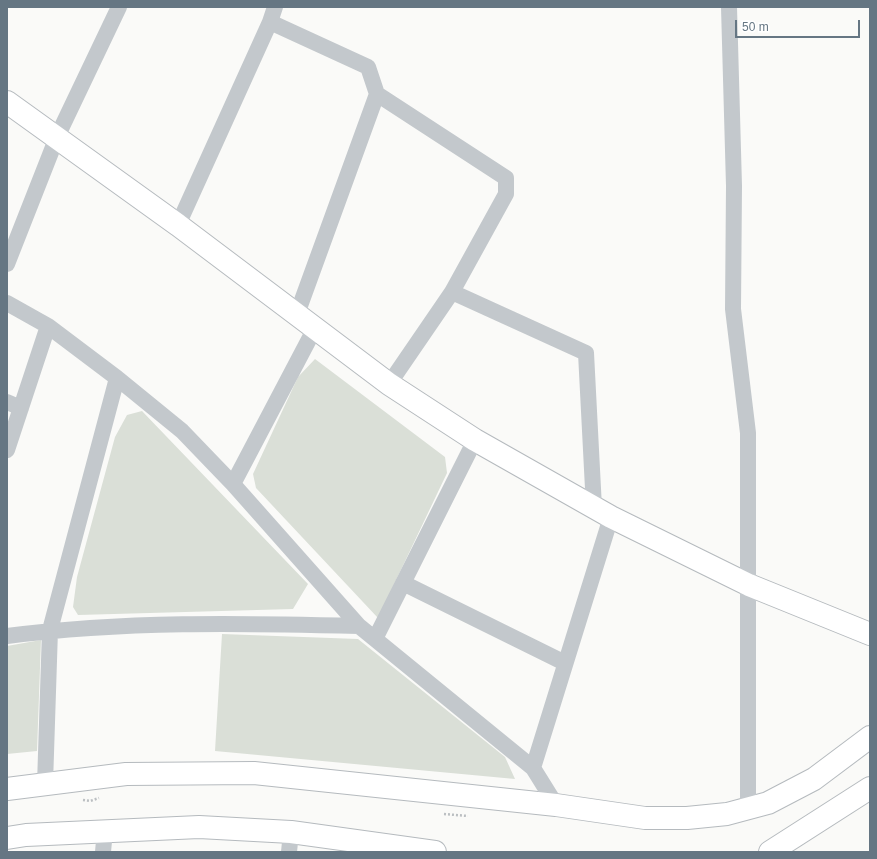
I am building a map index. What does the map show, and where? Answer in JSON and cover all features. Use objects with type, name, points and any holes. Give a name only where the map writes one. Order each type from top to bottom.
[{"type":"main road","points":[[7,102],[178,225],[389,384],[475,440],[602,512],[749,585],[870,634]]},
{"type":"main road","points":[[7,789],[126,774],[254,773],[556,806],[645,818],[687,818],[727,814],[768,803],[814,779],[870,737]]},
{"type":"main road","points":[[770,852],[870,788]]},
{"type":"main road","points":[[7,838],[26,834],[199,827],[290,842],[435,852]]},
{"type":"street","points":[[7,264],[57,137],[119,7]]},
{"type":"street","points":[[729,7],[734,186],[733,309],[748,433],[748,809]]},
{"type":"street","points":[[178,225],[270,11],[368,67],[377,94],[297,314]]},
{"type":"street","points":[[377,94],[506,178],[506,194],[452,292],[389,384]]},
{"type":"street","points":[[452,292],[586,353],[602,512],[565,663],[533,768]]},
{"type":"street","points":[[7,303],[48,326],[117,378],[182,431],[233,484],[359,626],[533,768],[556,806]]},
{"type":"street","points":[[7,450],[14,405],[48,326]]},
{"type":"street","points":[[233,484],[315,328]]},
{"type":"street","points":[[45,784],[50,630],[117,378]]},
{"type":"street","points":[[375,639],[475,440]]},
{"type":"street","points":[[403,583],[565,663]]},
{"type":"street","points":[[7,636],[50,630],[171,623],[359,626]]},
{"type":"street","points":[[104,852],[105,830]]},
{"type":"shaded area","points":[[315,359],[445,457],[447,473],[378,618],[256,488],[253,474],[298,377]]},
{"type":"shaded area","points":[[142,411],[308,584],[293,609],[78,615],[73,607],[77,577],[115,437],[127,415]]},
{"type":"shaded area","points":[[222,634],[358,639],[505,757],[515,779],[215,751]]},
{"type":"shaded area","points":[[41,640],[37,751],[7,754],[7,646]]}]
